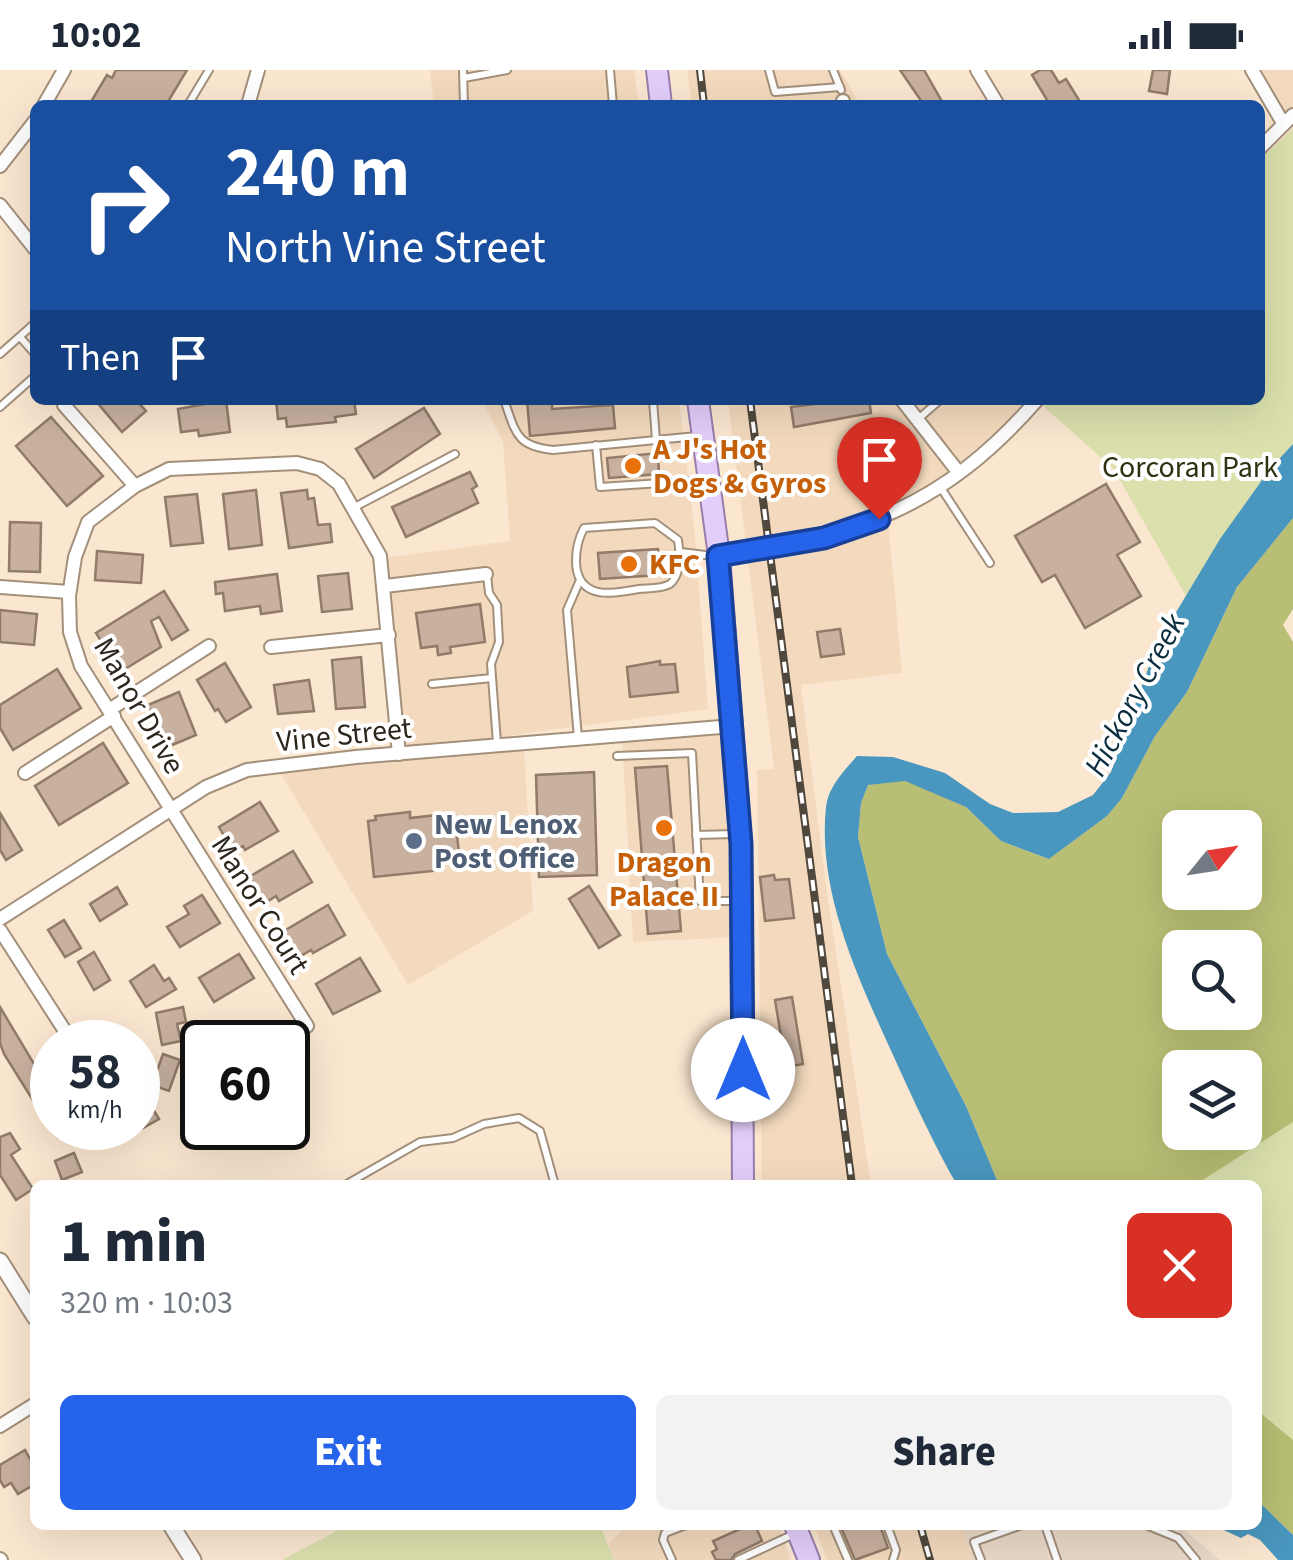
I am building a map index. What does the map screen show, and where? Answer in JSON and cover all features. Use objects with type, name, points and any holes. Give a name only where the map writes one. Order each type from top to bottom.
[{"type":"main road","points":[[657,70],[661,100]]},
{"type":"main road","points":[[699,405],[718,556],[740,834],[744,1180]]},
{"type":"main road","points":[[796,1530],[808,1560]]},
{"type":"street","points":[[47,100],[64,70]]},
{"type":"street","points":[[249,100],[258,70]]},
{"type":"street","points":[[978,70],[995,100]]},
{"type":"street","points":[[1252,70],[1288,119],[1265,143]]},
{"type":"street","points":[[0,166],[30,128]]},
{"type":"street","points":[[0,205],[30,243]]},
{"type":"street","points":[[64,405],[135,486]]},
{"type":"street","points":[[906,405],[959,473]]},
{"type":"street","points":[[718,556],[824,538],[906,507],[959,473],[1033,405]]},
{"type":"street","name":"Manor Drive","points":[[171,810],[81,666],[70,632],[69,592],[74,558],[88,522],[135,486],[169,469],[298,462],[320,469],[339,484],[380,556],[398,754]]},
{"type":"street","points":[[385,586],[486,574]]},
{"type":"street","points":[[0,587],[69,592]]},
{"type":"street","points":[[271,648],[389,634]]},
{"type":"street","points":[[25,773],[208,646]]},
{"type":"street","name":"Vine Street","points":[[0,919],[206,787],[247,770],[733,726]]},
{"type":"street","name":"Manor Court","points":[[171,810],[303,1020]]},
{"type":"street","points":[[0,930],[58,1020]]},
{"type":"street","points":[[0,1261],[30,1310]]},
{"type":"street","points":[[0,1426],[30,1407]]},
{"type":"street","points":[[174,1530],[193,1560]]},
{"type":"lane","points":[[191,100],[209,70]]},
{"type":"lane","points":[[464,100],[463,74],[507,70]]},
{"type":"lane","points":[[610,70],[613,100]]},
{"type":"lane","points":[[770,70],[775,92],[842,98],[833,70]]},
{"type":"lane","points":[[0,354],[30,328]]},
{"type":"lane","points":[[20,337],[30,348]]},
{"type":"lane","points":[[0,407],[30,380]]},
{"type":"lane","points":[[506,405],[523,444],[552,450],[702,435]]},
{"type":"lane","points":[[653,405],[656,440]]},
{"type":"lane","points":[[916,420],[934,405]]},
{"type":"lane","points":[[596,446],[600,487],[708,480]]},
{"type":"lane","points":[[354,508],[455,454]]},
{"type":"lane","points":[[940,486],[990,563]]},
{"type":"lane","points":[[655,522],[678,540],[680,552],[678,572],[672,583],[662,587],[604,593],[591,590],[580,580],[576,565],[578,539],[584,528],[655,522]]},
{"type":"lane","points":[[680,552],[718,556]]},
{"type":"lane","points":[[486,574],[489,593],[497,605],[500,642],[490,664],[497,745]]},
{"type":"lane","points":[[578,738],[567,610],[580,580]]},
{"type":"lane","points":[[432,684],[492,678]]},
{"type":"lane","points":[[617,756],[692,753],[700,901],[743,900]]},
{"type":"lane","points":[[696,834],[740,834]]},
{"type":"lane","points":[[354,1180],[420,1142],[454,1138],[484,1124],[519,1118],[540,1131],[554,1180]]},
{"type":"lane","points":[[672,1560],[663,1540],[665,1533],[673,1530]]},
{"type":"lane","points":[[738,1560],[794,1530]]},
{"type":"lane","points":[[835,1530],[848,1560]]},
{"type":"lane","points":[[890,1530],[896,1550],[893,1560]]},
{"type":"lane","points":[[980,1560],[974,1542],[1008,1530]]},
{"type":"lane","points":[[1047,1530],[1056,1560]]},
{"type":"lane","points":[[1158,1530],[1178,1538],[1196,1560]]},
{"type":"shaded area","points":[[430,70],[634,70],[638,100],[433,100]]},
{"type":"shaded area","points":[[687,70],[840,70],[858,100],[691,100]]},
{"type":"shaded area","points":[[1257,70],[1293,70],[1293,112],[1284,118]]},
{"type":"shaded area","points":[[484,405],[680,405],[695,535],[708,709],[394,751],[376,559],[510,541],[503,442]]},
{"type":"shaded area","points":[[729,405],[1026,405],[954,472],[902,505],[788,549],[825,543],[888,519],[902,673],[801,685],[870,1180],[762,1180],[757,770],[774,769]]},
{"type":"shaded area","points":[[730,730],[741,937],[633,942],[622,737]]},
{"type":"shaded area","points":[[524,746],[533,911],[408,985],[278,769]]},
{"type":"shaded area","points":[[623,1530],[780,1530],[791,1560],[614,1560],[608,1543]]},
{"type":"shaded area","points":[[816,1530],[963,1530],[972,1560],[827,1560]]},
{"type":"shaded area","points":[[963,1530],[1185,1530],[1220,1560],[972,1560]]},
{"type":"green space","name":"Corcoran Park","points":[[1293,128],[1293,444],[1236,517],[1186,596],[1113,468],[1044,407],[1265,405],[1265,155]]},
{"type":"green space","points":[[1293,518],[1293,609],[1283,625],[1293,642],[1293,1122],[1262,1142],[1262,1050],[1162,1050],[1162,1150],[1249,1150],[1203,1180],[997,1180],[966,1106],[887,954],[858,837],[861,803],[868,785],[905,780],[966,807],[1001,841],[1049,859],[1107,816],[1122,798],[1155,736],[1187,692],[1237,587]]},
{"type":"green space","points":[[1293,1110],[1293,1479],[1262,1498],[1262,1180],[1180,1180],[1228,1150],[1262,1150],[1262,1129]]},
{"type":"green space","points":[[1262,1414],[1293,1440],[1293,1535],[1262,1505]]},
{"type":"green space","points":[[339,1530],[602,1530],[614,1560],[282,1560]]},
{"type":"water","points":[[1293,444],[1293,518],[1237,587],[1187,692],[1155,736],[1122,798],[1107,816],[1049,859],[1001,841],[966,807],[905,781],[868,785],[861,803],[858,837],[887,954],[966,1106],[997,1180],[954,1180],[893,1055],[843,935],[825,839],[830,793],[857,756],[893,757],[945,773],[990,804],[1013,813],[1058,812],[1093,795],[1111,772],[1157,644],[1220,539],[1270,469]]},
{"type":"water","points":[[1262,1505],[1293,1535],[1293,1560],[1278,1560],[1260,1540],[1248,1534],[1241,1538],[1224,1530],[1262,1530]]},
{"type":"building","points":[[116,70],[187,70],[169,100],[92,100],[107,75],[112,78]]},
{"type":"building","points":[[900,70],[924,70],[941,100],[921,100]]},
{"type":"building","points":[[1051,70],[1059,83],[1066,79],[1079,100],[1047,100],[1032,75]]},
{"type":"building","points":[[1153,70],[1170,70],[1167,94],[1149,91]]},
{"type":"building","points":[[99,405],[141,405],[146,411],[122,432]]},
{"type":"building","points":[[227,405],[230,432],[199,436],[198,430],[181,432],[178,409]]},
{"type":"building","points":[[277,405],[355,405],[356,414],[335,417],[336,422],[287,427],[286,418],[278,419]]},
{"type":"building","points":[[527,405],[552,405],[552,409],[613,405],[615,428],[530,436]]},
{"type":"building","points":[[870,405],[871,413],[794,427],[791,407]]},
{"type":"building","points":[[424,408],[440,434],[374,478],[356,449]]},
{"type":"building","points":[[51,417],[103,476],[67,506],[16,446]]},
{"type":"building","name":"A J's Hot Dogs & Gyros","points":[[658,453],[659,474],[609,478],[607,458]]},
{"type":"building","points":[[470,472],[477,486],[472,489],[478,503],[406,537],[392,507]]},
{"type":"building","points":[[1106,484],[1140,542],[1117,555],[1141,596],[1085,628],[1055,575],[1042,582],[1015,536]]},
{"type":"building","points":[[256,490],[262,545],[229,549],[223,494]]},
{"type":"building","points":[[307,490],[308,499],[314,498],[318,525],[330,524],[332,542],[289,548],[281,493]]},
{"type":"building","points":[[197,494],[203,543],[171,546],[165,497]]},
{"type":"building","points":[[10,522],[41,523],[40,572],[9,571]]},
{"type":"building","name":"KFC","points":[[658,549],[659,575],[600,579],[598,553]]},
{"type":"building","points":[[97,551],[143,555],[141,583],[95,580]]},
{"type":"building","points":[[348,573],[352,609],[322,612],[318,576]]},
{"type":"building","points":[[277,574],[282,611],[261,614],[260,606],[225,611],[223,593],[216,594],[215,582]]},
{"type":"building","points":[[164,591],[188,630],[172,640],[159,617],[151,621],[161,647],[120,672],[96,633]]},
{"type":"building","points":[[480,604],[485,642],[450,647],[451,653],[438,655],[437,646],[421,648],[416,613]]},
{"type":"building","points":[[0,610],[37,614],[34,645],[0,642]]},
{"type":"building","points":[[840,629],[844,654],[821,657],[817,632]]},
{"type":"building","points":[[361,657],[365,707],[336,709],[332,660]]},
{"type":"building","points":[[660,661],[660,665],[675,664],[678,692],[630,697],[627,667]]},
{"type":"building","points":[[225,663],[251,707],[226,722],[197,680]]},
{"type":"building","points":[[57,669],[81,708],[13,750],[0,728],[0,705]]},
{"type":"building","points":[[309,680],[314,711],[278,714],[274,685]]},
{"type":"building","points":[[179,692],[196,735],[165,748],[148,705]]},
{"type":"building","points":[[103,743],[128,783],[59,825],[35,786]]},
{"type":"building","points":[[667,766],[681,931],[648,934],[635,768]]},
{"type":"building","points":[[594,772],[597,875],[539,877],[536,775]]},
{"type":"building","points":[[260,802],[278,831],[245,850],[243,846],[233,852],[219,827]]},
{"type":"building","name":"New Lenox Post Office","points":[[410,812],[410,818],[438,815],[439,827],[456,825],[459,854],[441,856],[443,870],[374,877],[368,821],[376,820],[375,816]]},
{"type":"building","points":[[0,813],[22,850],[6,860],[0,850]]},
{"type":"building","points":[[293,851],[312,882],[279,901],[276,896],[265,903],[249,877]]},
{"type":"building","points":[[774,875],[775,880],[789,879],[794,918],[765,921],[760,877]]},
{"type":"building","points":[[589,886],[620,935],[599,948],[569,899]]},
{"type":"building","points":[[117,887],[127,904],[100,921],[90,904]]},
{"type":"building","points":[[202,895],[220,923],[180,947],[167,927],[189,914],[184,906]]},
{"type":"building","points":[[328,905],[345,935],[299,957],[284,931]]},
{"type":"building","points":[[64,920],[81,948],[65,957],[48,930]]},
{"type":"building","points":[[94,952],[110,980],[94,990],[78,962]]},
{"type":"building","points":[[239,954],[254,978],[214,1002],[199,978]]},
{"type":"building","points":[[360,958],[380,991],[333,1014],[316,984]]},
{"type":"building","points":[[154,965],[164,981],[169,978],[176,989],[146,1007],[130,981]]},
{"type":"building","points":[[792,997],[803,1064],[786,1067],[775,1000]]},
{"type":"building","points":[[0,1007],[30,1057],[30,1096],[4,1054],[0,1043]]},
{"type":"building","points":[[183,1007],[186,1020],[177,1024],[180,1041],[162,1045],[156,1013]]},
{"type":"building","points":[[163,1054],[180,1060],[169,1091],[160,1088]]},
{"type":"building","points":[[10,1133],[20,1149],[11,1155],[30,1184],[30,1191],[16,1200],[0,1175],[0,1137]]},
{"type":"building","points":[[74,1153],[82,1172],[62,1180],[55,1161]]},
{"type":"building","points":[[25,1450],[30,1459],[30,1487],[18,1494],[11,1483],[4,1487],[0,1465]]},
{"type":"building","points":[[738,1530],[757,1530],[762,1541],[735,1554],[731,1560],[716,1560],[713,1541]]},
{"type":"building","points":[[842,1530],[882,1530],[888,1548],[855,1560]]},
{"type":"railway","points":[[700,70],[703,100]]},
{"type":"railway","points":[[751,405],[851,1180]]},
{"type":"railway","points":[[921,1530],[930,1560]]},
{"type":"place","name":"A J's Hot Dogs & Gyros","points":[[633,466]]},
{"type":"place","name":"KFC","points":[[629,564]]},
{"type":"place","name":"Dragon Palace II","points":[[664,828]]},
{"type":"place","name":"New Lenox Post Office","points":[[414,841]]},
{"type":"route","points":[[743,1070],[741,844],[718,556],[824,538],[879,519]]},
{"type":"water label","name":"Hickory Creek","points":[[1135,695]]}]
